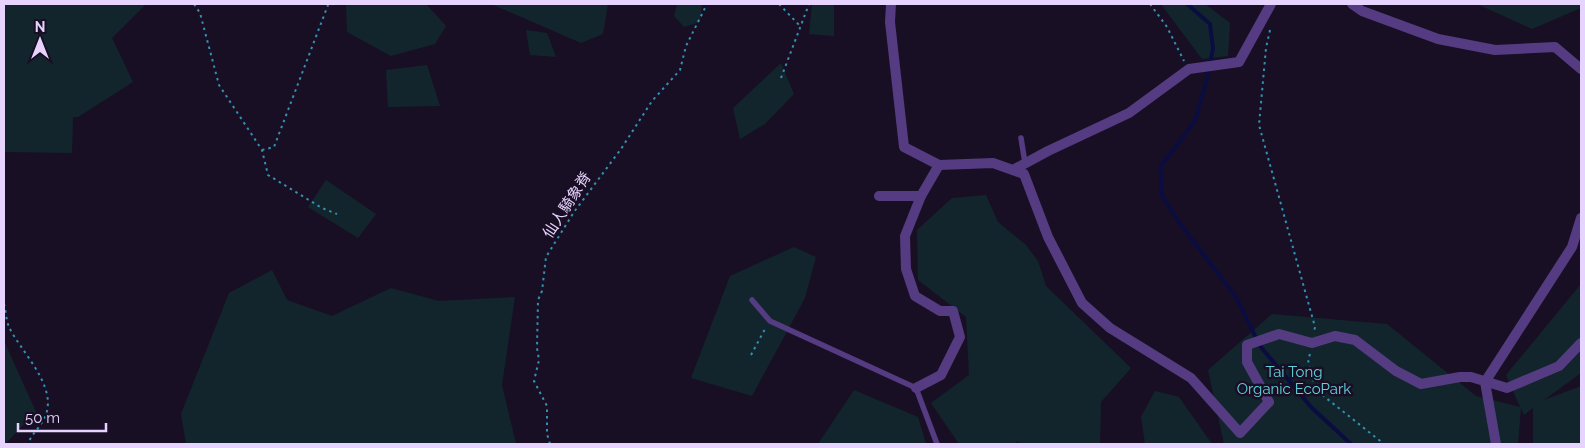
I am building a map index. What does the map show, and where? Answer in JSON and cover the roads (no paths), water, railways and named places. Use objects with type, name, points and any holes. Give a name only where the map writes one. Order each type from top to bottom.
[{"type":"street","points":[[890,4],[890,22],[904,147],[939,164],[993,163],[1024,174],[1048,237],[1082,303],[1110,328],[1191,378],[1240,433],[1269,402],[1247,362],[1247,345],[1279,334],[1312,343],[1335,336],[1355,340],[1396,371],[1421,384],[1460,377],[1471,377],[1507,388],[1559,366],[1581,343]]},
{"type":"street","points":[[1013,170],[1129,113],[1189,69],[1239,62],[1271,4]]},
{"type":"street","points":[[1352,4],[1375,15],[1438,39],[1496,50],[1555,47],[1581,69]]},
{"type":"street","points":[[1374,4],[1375,15]]},
{"type":"street","points":[[916,388],[941,376],[960,337],[953,311],[940,311],[915,296],[906,269],[905,236],[922,196],[939,164]]},
{"type":"street","points":[[879,196],[922,196]]},
{"type":"street","points":[[1496,444],[1485,382],[1572,247],[1581,218]]},
{"type":"lane","points":[[1021,138],[1025,163]]},
{"type":"lane","points":[[752,300],[770,321],[916,388],[937,444]]},
{"type":"waterway","points":[[1187,4],[1210,24],[1213,49],[1195,121],[1161,166],[1162,196],[1181,225],[1236,297],[1260,346],[1311,407],[1351,444]]},
{"type":"park label","name":"Tai Tong Organic EcoPark","points":[[1294,380]]}]
